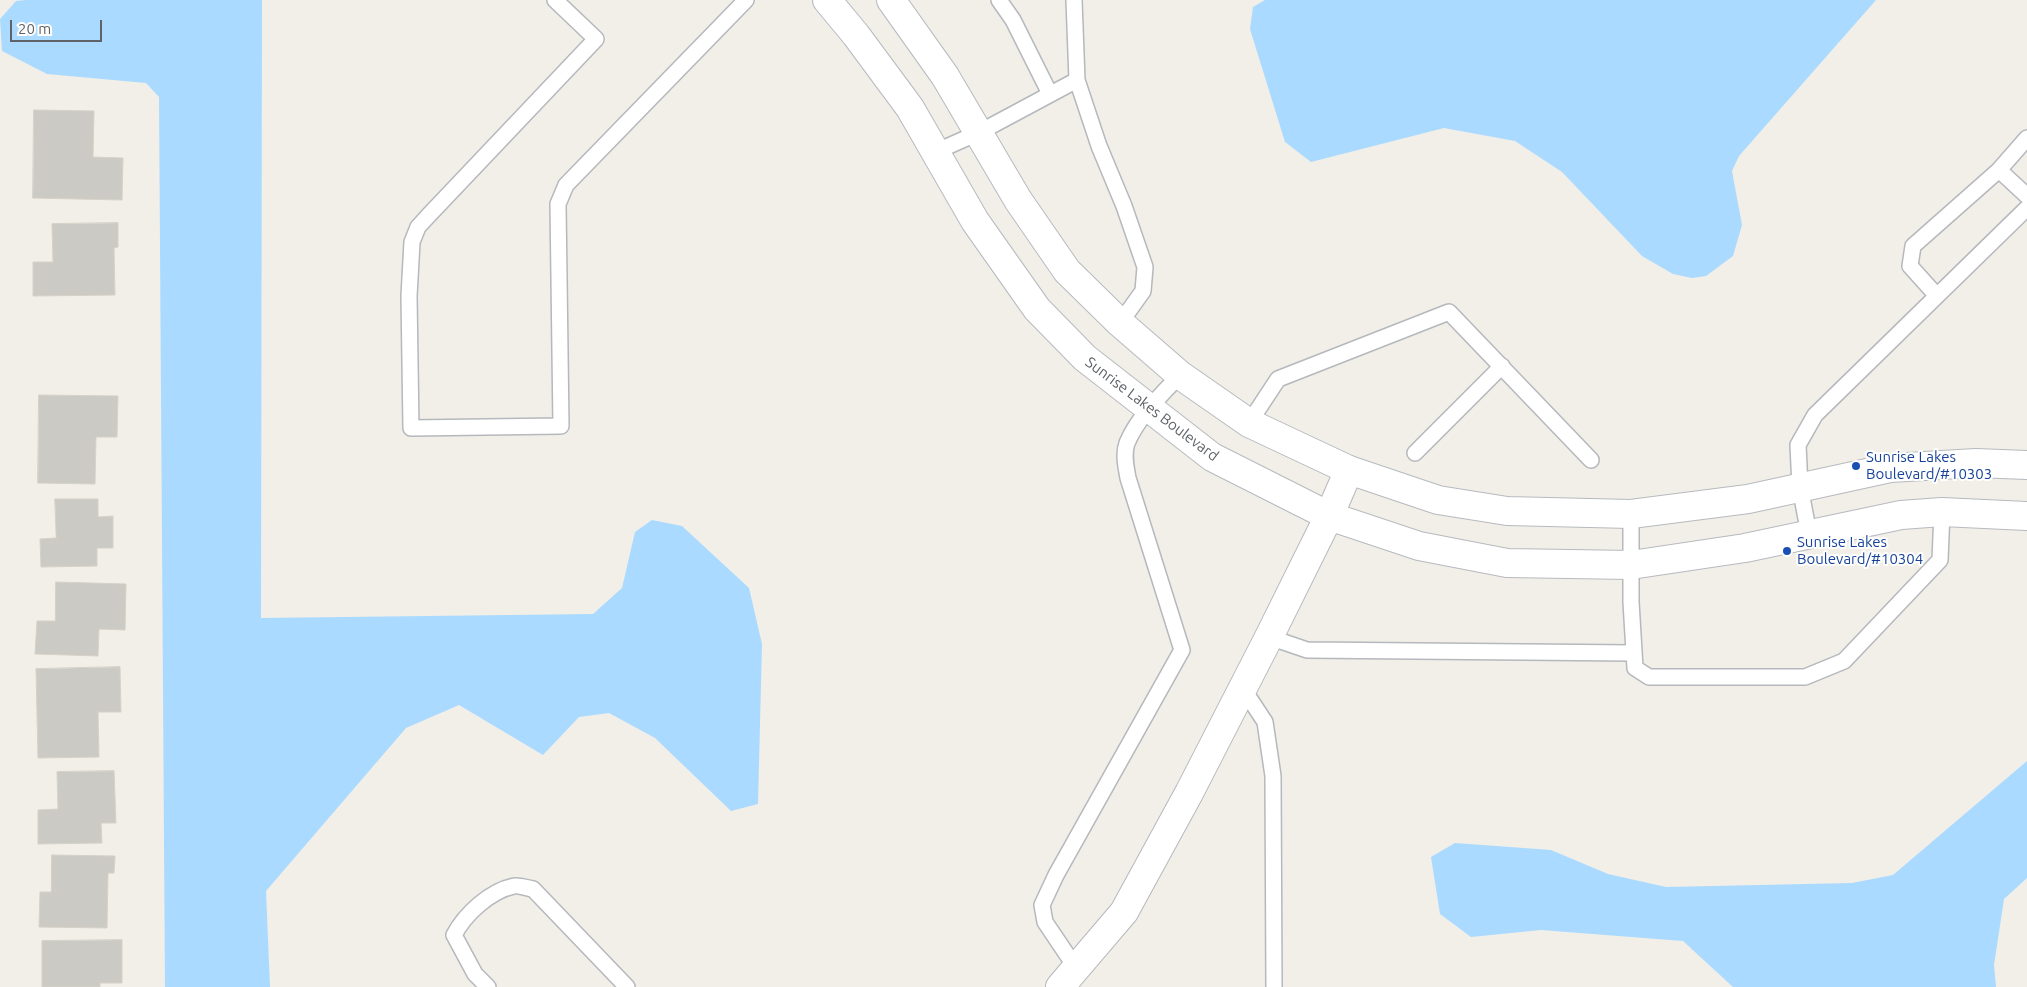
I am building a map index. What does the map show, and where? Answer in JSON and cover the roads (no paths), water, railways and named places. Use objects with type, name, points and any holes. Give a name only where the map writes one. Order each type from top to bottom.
[{"type":"street","name":"Sunrise Lakes Boulevard","points":[[827,0],[856,35],[910,108],[975,221],[1037,309],[1084,358],[1212,457],[1329,516],[1419,546],[1507,563],[1632,566],[1745,548],[1901,515],[1942,512],[2027,516]]},
{"type":"street","points":[[890,0],[945,76],[1018,200],[1067,271],[1120,323],[1180,375],[1249,423],[1349,470],[1438,500],[1507,512],[1632,514],[1748,499],[1890,468],[1976,463],[2027,466]]},
{"type":"street","points":[[1068,978],[1124,912],[1189,793],[1242,687],[1270,637],[1329,516],[1349,470]]},
{"type":"lane","points":[[555,0],[596,39],[418,227],[412,242],[409,296],[411,428],[561,426],[558,204],[566,185],[746,0]]},
{"type":"lane","points":[[999,0],[1013,20],[1050,94]]},
{"type":"lane","points":[[1074,0],[1077,80],[1099,146],[1124,206],[1145,267],[1143,291],[1120,323]]},
{"type":"lane","points":[[934,152],[978,133],[1077,80]]},
{"type":"lane","points":[[1937,296],[1910,266],[1913,246],[1999,170],[2027,138]]},
{"type":"lane","points":[[1999,170],[2027,196]]},
{"type":"lane","points":[[1809,534],[1800,487],[1798,445],[1815,415],[2027,208]]},
{"type":"lane","points":[[1249,423],[1278,379],[1449,312],[1592,460]]},
{"type":"lane","points":[[1415,453],[1502,366]]},
{"type":"lane","points":[[1068,978],[1045,922],[1042,906],[1056,875],[1182,650],[1128,478],[1126,462],[1127,443],[1148,409],[1180,375]]},
{"type":"lane","points":[[1632,514],[1632,653],[1635,668],[1648,677],[1805,677],[1844,661],[1940,560],[1942,512]]},
{"type":"lane","points":[[1270,637],[1307,650],[1632,653]]},
{"type":"lane","points":[[1242,687],[1265,722],[1273,776],[1274,987]]},
{"type":"lane","points":[[488,987],[475,974],[454,934],[461,922],[497,892],[516,886],[533,889],[627,987]]},
{"type":"water","points":[[262,0],[261,618],[593,614],[622,588],[635,532],[652,520],[682,526],[749,588],[762,644],[758,804],[731,811],[655,738],[609,713],[579,717],[543,755],[459,705],[406,728],[266,891],[270,987],[165,987],[159,97],[146,83],[47,74],[2,51],[0,19],[16,1]]},
{"type":"water","points":[[1265,0],[1876,0],[1739,156],[1732,171],[1742,225],[1733,256],[1706,276],[1692,278],[1673,274],[1642,256],[1562,172],[1515,141],[1444,128],[1311,162],[1285,142],[1250,29],[1253,7]]},
{"type":"water","points":[[2027,761],[2027,878],[2004,899],[1994,965],[1996,987],[1733,987],[1683,941],[1541,930],[1471,937],[1440,914],[1431,857],[1455,843],[1551,850],[1608,874],[1666,887],[1852,883],[1893,875]]},
{"type":"place","name":"Sunrise Lakes Boulevard/#10303","points":[[1856,466]]},
{"type":"place","name":"Sunrise Lakes Boulevard/#10304","points":[[1787,551]]}]
